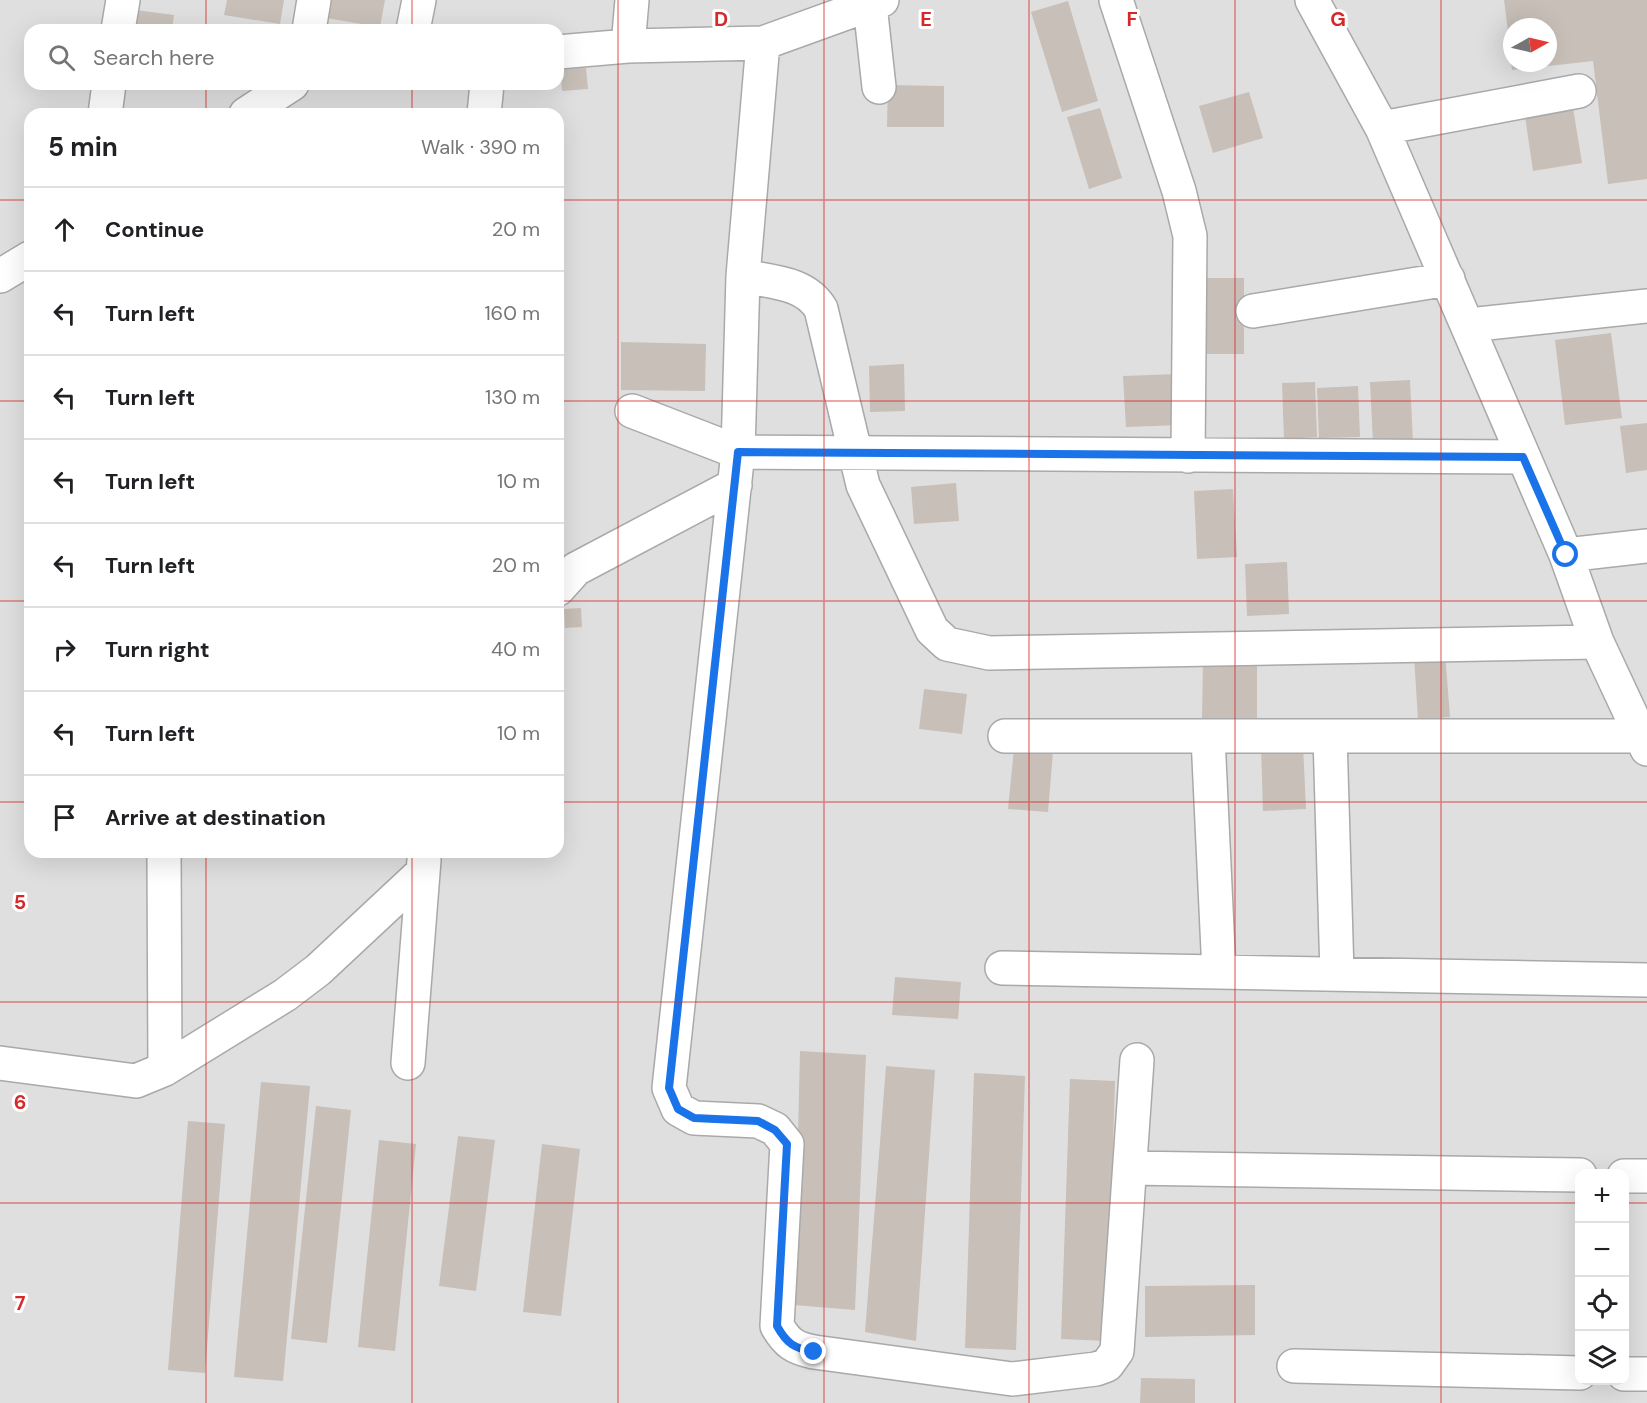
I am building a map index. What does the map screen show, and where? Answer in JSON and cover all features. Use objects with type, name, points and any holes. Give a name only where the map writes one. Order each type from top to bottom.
[{"type":"street","points":[[119,24],[123,0]]},
{"type":"street","points":[[310,24],[314,0]]},
{"type":"street","points":[[414,24],[419,0]]},
{"type":"street","points":[[628,46],[632,0]]},
{"type":"street","points":[[1116,0],[1179,191],[1190,236],[1188,456]]},
{"type":"street","points":[[1005,736],[1330,736],[1645,741],[1597,642],[1566,555],[1469,325],[1382,128],[1312,0]]},
{"type":"street","points":[[564,51],[628,46],[763,43],[876,2],[879,87]]},
{"type":"street","points":[[763,43],[743,276],[738,452],[669,1088],[678,1109],[694,1118],[758,1121],[775,1130],[787,1144],[777,1326],[786,1342],[795,1348],[1009,1391],[1107,1365],[1117,1351],[1137,1060]]},
{"type":"street","points":[[106,108],[109,90]]},
{"type":"street","points":[[255,108],[282,90]]},
{"type":"street","points":[[485,108],[486,90]]},
{"type":"street","points":[[1382,128],[1579,91]]},
{"type":"street","points":[[0,276],[24,262]]},
{"type":"street","points":[[743,276],[803,289],[814,297],[821,309],[863,485],[932,630],[946,644],[989,653],[1597,642]]},
{"type":"street","points":[[1253,311],[1448,279]]},
{"type":"street","points":[[1469,325],[1647,306]]},
{"type":"street","points":[[632,411],[738,452],[1523,457]]},
{"type":"street","points":[[564,582],[576,569],[735,484]]},
{"type":"street","points":[[1566,555],[1647,546]]},
{"type":"street","points":[[1330,736],[1337,974]]},
{"type":"street","points":[[1208,737],[1219,972]]},
{"type":"street","points":[[164,858],[165,1069]]},
{"type":"street","points":[[0,1063],[136,1081],[165,1069],[285,995],[310,976],[424,862]]},
{"type":"street","points":[[408,1063],[424,862]]},
{"type":"street","points":[[1002,968],[1647,980]]},
{"type":"street","points":[[1130,1168],[1575,1175]]},
{"type":"street","points":[[1629,1176],[1647,1176]]},
{"type":"street","points":[[1294,1366],[1575,1373]]},
{"type":"street","points":[[1629,1374],[1647,1374]]},
{"type":"shaded area","points":[[0,0],[1647,0],[1647,1403],[0,1403]]},
{"type":"building","points":[[227,0],[284,0],[280,24],[224,15]]},
{"type":"building","points":[[323,0],[385,0],[381,24],[362,24],[320,17]]},
{"type":"building","points":[[1504,0],[1647,0],[1647,179],[1608,184],[1593,61],[1557,65],[1557,18],[1506,18]]},
{"type":"building","points":[[1068,1],[1098,101],[1062,112],[1031,12]]},
{"type":"building","points":[[128,9],[174,15],[173,24],[126,24]]},
{"type":"building","points":[[586,68],[588,89],[562,91],[564,90],[564,69]]},
{"type":"building","points":[[888,85],[944,86],[944,127],[887,127]]},
{"type":"building","points":[[1249,92],[1263,138],[1213,153],[1199,106]]},
{"type":"building","points":[[1100,108],[1122,178],[1089,189],[1067,117]]},
{"type":"building","points":[[1573,108],[1582,163],[1533,171],[1525,116]]},
{"type":"building","points":[[1201,278],[1244,278],[1244,354],[1201,354]]},
{"type":"building","points":[[1611,333],[1622,418],[1565,425],[1555,340]]},
{"type":"building","points":[[621,342],[706,344],[705,391],[621,390]]},
{"type":"building","points":[[904,364],[905,411],[870,412],[869,366]]},
{"type":"building","points":[[1179,374],[1182,425],[1126,427],[1123,376]]},
{"type":"building","points":[[1410,380],[1413,442],[1373,443],[1370,382]]},
{"type":"building","points":[[1315,382],[1317,437],[1284,439],[1282,383]]},
{"type":"building","points":[[1358,386],[1360,437],[1319,438],[1317,388]]},
{"type":"building","points":[[1647,423],[1647,470],[1626,473],[1620,426]]},
{"type":"building","points":[[956,483],[959,521],[914,524],[911,487]]},
{"type":"building","points":[[1233,489],[1237,557],[1197,559],[1194,491]]},
{"type":"building","points":[[1287,562],[1289,614],[1247,616],[1245,564]]},
{"type":"building","points":[[581,608],[582,627],[565,628],[564,609]]},
{"type":"building","points":[[1445,653],[1450,717],[1418,720],[1414,655]]},
{"type":"building","points":[[1203,659],[1257,660],[1257,723],[1202,722]]},
{"type":"building","points":[[924,689],[967,694],[962,734],[919,729]]},
{"type":"building","points":[[1303,745],[1306,809],[1263,811],[1261,747]]},
{"type":"building","points":[[1014,749],[1053,752],[1048,812],[1008,809]]},
{"type":"building","points":[[895,977],[961,982],[958,1019],[892,1015]]},
{"type":"building","points":[[800,1051],[866,1055],[855,1310],[794,1305]]},
{"type":"building","points":[[886,1066],[935,1070],[916,1341],[865,1332]]},
{"type":"building","points":[[974,1073],[1025,1076],[1016,1350],[965,1348]]},
{"type":"building","points":[[1070,1079],[1115,1081],[1107,1341],[1061,1339]]},
{"type":"building","points":[[261,1082],[310,1086],[283,1381],[234,1377]]},
{"type":"building","points":[[316,1106],[351,1110],[327,1343],[291,1339]]},
{"type":"building","points":[[188,1121],[225,1124],[205,1373],[168,1370]]},
{"type":"building","points":[[458,1136],[495,1140],[476,1291],[439,1286]]},
{"type":"building","points":[[379,1140],[416,1144],[395,1351],[358,1347]]},
{"type":"building","points":[[542,1144],[580,1149],[561,1316],[523,1312]]},
{"type":"building","points":[[1255,1285],[1255,1335],[1145,1337],[1145,1286]]},
{"type":"building","points":[[1141,1378],[1195,1379],[1195,1403],[1140,1403]]},
{"type":"route","points":[[814,1352],[795,1348],[786,1342],[777,1326],[787,1144],[775,1130],[758,1121],[694,1118],[678,1109],[669,1088],[738,452],[1523,457],[1566,555]]}]
